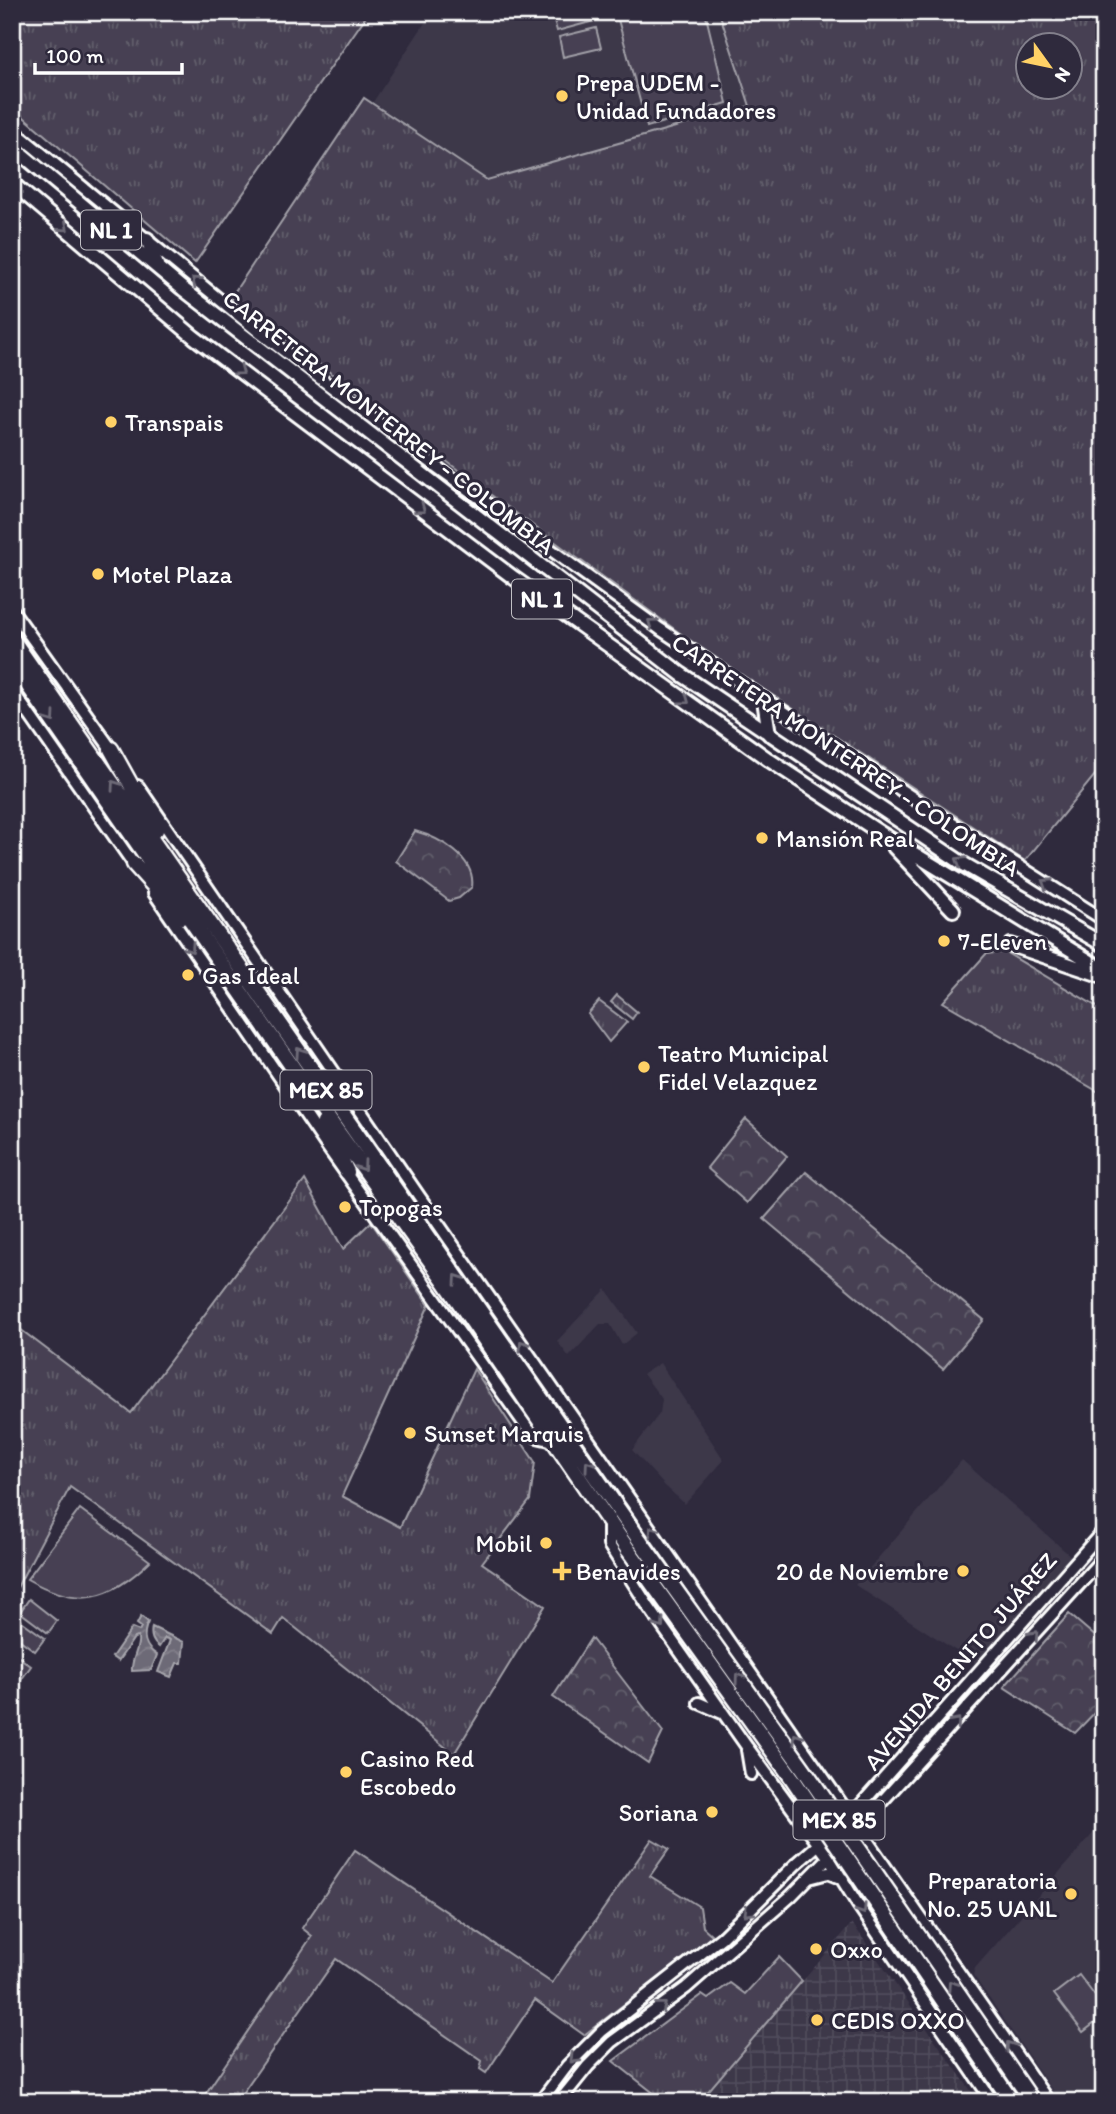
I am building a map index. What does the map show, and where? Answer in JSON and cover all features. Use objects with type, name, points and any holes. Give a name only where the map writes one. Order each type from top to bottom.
[{"type":"highway","name":"MEX 85","points":[[12,639],[642,1542],[803,1768],[1033,2102]]},
{"type":"highway","name":"MEX 85","points":[[12,662],[554,1440],[629,1552],[792,1778],[1012,2102]]},
{"type":"highway","points":[[111,749],[168,850],[178,875]]},
{"type":"highway","points":[[134,863],[168,903],[206,940]]},
{"type":"highway","points":[[311,1093],[347,1172]]},
{"type":"main road","name":"CARRETERA MONTERREY - COLOMBIA","points":[[12,146],[158,268],[670,666],[962,863],[1104,945]]},
{"type":"main road","name":"CARRETERA MONTERREY - COLOMBIA","points":[[12,183],[194,337],[413,504],[769,760],[882,834],[1104,970]]},
{"type":"main road","points":[[147,239],[158,268]]},
{"type":"main road","points":[[764,700],[769,734]]},
{"type":"main road","points":[[882,834],[953,910]]},
{"type":"main road","points":[[1011,945],[1104,976]]},
{"type":"street","name":"NL 1","points":[[12,129],[259,332],[437,467],[660,629],[931,810],[1104,920]]},
{"type":"street","points":[[12,610],[1049,2102]]},
{"type":"street","points":[[12,690],[134,863],[312,1125],[528,1429],[537,1437],[554,1440]]},
{"type":"street","points":[[609,1522],[608,1545],[648,1606],[828,1857],[993,2102]]},
{"type":"street","name":"AVENIDA BENITO JUÁREZ","points":[[540,2102],[567,2066],[602,2032],[722,1937],[818,1844],[851,1816],[1104,1530]]},
{"type":"street","name":"AVENIDA BENITO JUÁREZ","points":[[559,2102],[612,2042],[686,1988],[773,1913],[858,1828],[1104,1557]]},
{"type":"street","points":[[699,1703],[723,1714]]},
{"type":"street","points":[[747,1747],[751,1774]]},
{"type":"street","points":[[781,1793],[789,1796],[806,1790],[816,1775],[816,1766]]},
{"type":"street","points":[[842,1879],[842,1865],[849,1853],[862,1848],[875,1851]]},
{"type":"street","points":[[806,1879],[828,1873],[842,1879]]},
{"type":"street","points":[[767,1894],[773,1913]]},
{"type":"street","points":[[713,1962],[722,1937],[743,1938]]},
{"type":"street","points":[[12,2096],[22,2102]]},
{"type":"shaded area","name":"Prepa UDEM - Unidad Fundadores","points":[[432,12],[719,12],[750,106],[487,180],[373,102]]},
{"type":"shaded area","points":[[606,1289],[637,1333],[622,1345],[610,1324],[600,1324],[569,1357],[557,1341]]},
{"type":"shaded area","points":[[660,1363],[724,1460],[685,1504],[632,1450],[660,1413],[662,1399],[643,1374]]},
{"type":"shaded area","name":"20 de Noviembre","points":[[962,1460],[1073,1558],[976,1664],[855,1585]]},
{"type":"shaded area","name":"Preparatoria No. 25 UANL","points":[[1104,1821],[1104,2102],[1060,2102],[973,1975],[975,1968]]},
{"type":"shaded area","points":[[852,1923],[979,2102],[700,2102]]},
{"type":"green space","points":[[12,12],[369,12],[195,263],[12,107]]},
{"type":"green space","points":[[592,12],[594,21],[557,31],[552,13]]},
{"type":"green space","points":[[616,12],[705,12],[727,103],[647,127]]},
{"type":"green space","points":[[719,12],[1104,12],[1104,764],[1025,861],[699,647],[487,492],[231,297],[364,98],[487,180],[750,106]]},
{"type":"green space","points":[[596,28],[601,48],[563,57],[559,37]]},
{"type":"green space","points":[[415,831],[445,844],[462,858],[468,867],[472,887],[459,898],[449,901],[396,861]]},
{"type":"green space","points":[[1005,952],[1104,1011],[1104,1095],[943,1002],[986,954]]},
{"type":"green space","points":[[617,995],[637,1012],[632,1019],[611,1002]]},
{"type":"green space","points":[[599,1001],[627,1022],[609,1042],[588,1014]]},
{"type":"green space","points":[[746,1119],[787,1156],[747,1203],[707,1168]]},
{"type":"green space","points":[[806,1172],[984,1320],[943,1369],[764,1219]]},
{"type":"green space","points":[[305,1180],[343,1249],[371,1222],[429,1305],[342,1496],[400,1527],[474,1369],[535,1462],[530,1500],[482,1563],[545,1606],[454,1754],[283,1618],[273,1634],[70,1487],[12,1597],[12,1323],[131,1413]]},
{"type":"green space","points":[[80,1509],[150,1561],[121,1585],[107,1592],[78,1597],[45,1588],[27,1579]]},
{"type":"green space","points":[[29,1599],[57,1621],[48,1633],[20,1612]]},
{"type":"green space","points":[[1069,1614],[1104,1644],[1104,1703],[1075,1733],[1004,1687]]},
{"type":"green space","points":[[16,1617],[45,1638],[35,1651],[12,1634],[12,1622]]},
{"type":"green space","points":[[591,1638],[663,1732],[648,1763],[553,1697]]},
{"type":"green space","points":[[12,1652],[31,1666],[21,1680],[12,1673]]},
{"type":"green space","points":[[652,1839],[669,1849],[650,1876],[700,1907],[703,1927],[713,1936],[584,2035],[535,2000],[486,2073],[480,2069],[482,2061],[336,1959],[236,2102],[200,2102],[312,1936],[302,1928],[355,1850],[552,1983]]},
{"type":"green space","points":[[779,1957],[802,1981],[699,2102],[665,2102],[613,2061],[702,1995],[708,1999],[730,1983],[745,1994]]},
{"type":"green space","points":[[1079,1975],[1104,2008],[1104,2016],[1083,2032],[1054,1994]]},
{"type":"water","points":[[141,1616],[148,1622],[145,1632],[147,1644],[157,1655],[151,1670],[132,1671],[138,1637],[134,1638],[118,1661],[112,1657],[132,1628],[139,1631],[141,1627],[137,1624]]},
{"type":"water","points":[[152,1627],[184,1642],[182,1663],[177,1663],[171,1677],[158,1672],[170,1640],[165,1638],[159,1647],[152,1638]]},
{"type":"place","name":"Prepa UDEM - Unidad Fundadores","points":[[562,96]]},
{"type":"place","name":"Transpais","points":[[111,422]]},
{"type":"place","name":"Motel Plaza","points":[[98,574]]},
{"type":"place","name":"Mansión Real","points":[[762,838]]},
{"type":"place","name":"7-Eleven","points":[[944,941]]},
{"type":"place","name":"Gas Ideal","points":[[188,975]]},
{"type":"place","name":"Teatro Municipal Fidel Velazquez","points":[[644,1067]]},
{"type":"place","name":"Topogas","points":[[345,1207]]},
{"type":"place","name":"Sunset Marquis","points":[[410,1433]]},
{"type":"place","name":"Mobil","points":[[546,1543]]},
{"type":"place","name":"Benavides","points":[[562,1571]]},
{"type":"place","name":"20 de Noviembre","points":[[963,1571]]},
{"type":"place","name":"Casino Red Escobedo","points":[[346,1772]]},
{"type":"place","name":"Soriana","points":[[712,1812]]},
{"type":"place","name":"Preparatoria No. 25 UANL","points":[[1071,1894]]},
{"type":"place","name":"Oxxo","points":[[816,1949]]},
{"type":"place","name":"CEDIS OXXO","points":[[817,2020]]}]
